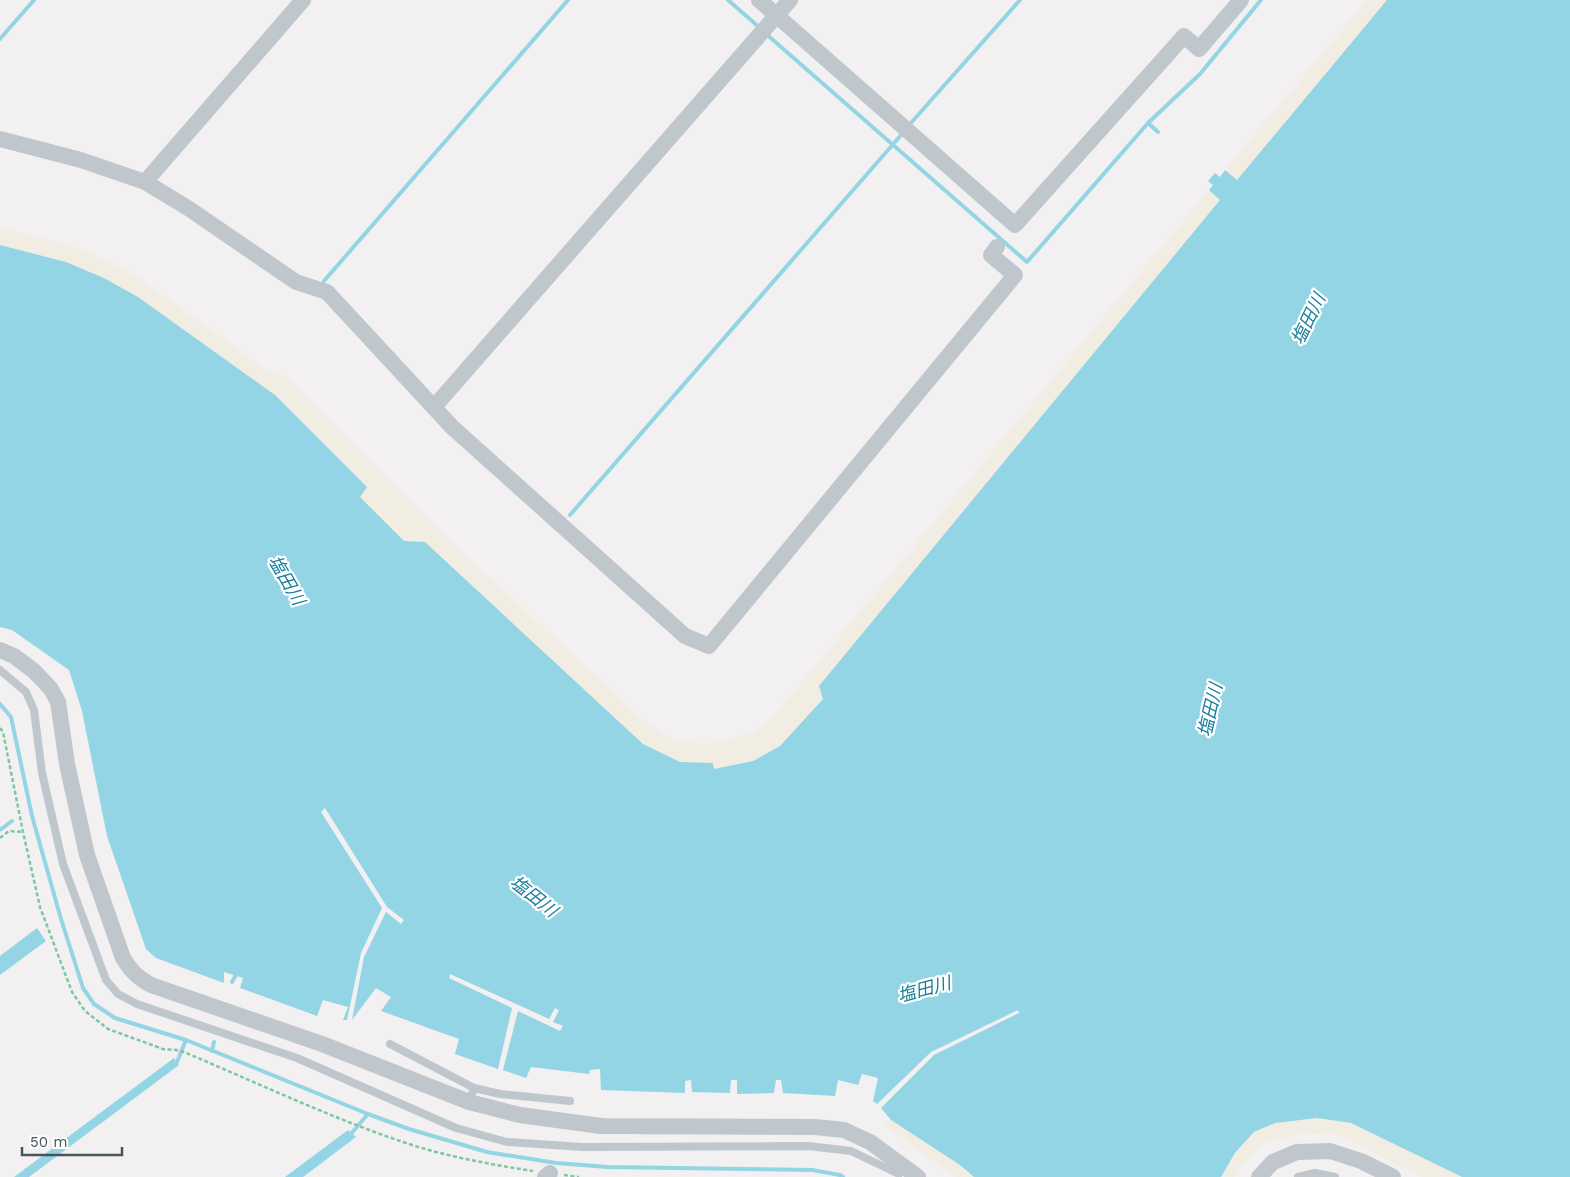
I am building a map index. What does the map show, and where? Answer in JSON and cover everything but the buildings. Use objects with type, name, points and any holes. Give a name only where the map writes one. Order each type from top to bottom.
[{"type":"street","points":[[145,182],[304,0]]},
{"type":"street","points":[[759,0],[772,19],[1015,225],[1184,36],[1199,49],[1241,0]]},
{"type":"street","points":[[434,407],[790,0]]},
{"type":"street","points":[[0,139],[81,160],[145,182],[188,208],[296,282],[327,292],[452,427],[685,636],[709,646],[1015,275],[991,255],[997,246]]},
{"type":"street","points":[[0,650],[14,656],[34,671],[52,689],[58,702],[67,764],[87,855],[123,958],[130,970],[140,979],[151,985],[472,1095],[520,1115],[601,1126],[815,1126],[844,1130],[870,1142],[901,1172],[918,1177]]},
{"type":"street","points":[[1259,1177],[1273,1162],[1297,1152],[1330,1151],[1361,1161],[1393,1177]]},
{"type":"lane","points":[[0,670],[26,692],[34,710],[42,772],[63,864],[106,980],[118,994],[137,1004],[297,1058],[456,1128],[507,1142],[582,1147],[808,1146],[851,1151],[901,1172]]},
{"type":"lane","points":[[390,1044],[472,1095],[500,1094],[570,1101]]},
{"type":"lane","points":[[1298,1177],[1315,1173],[1335,1177]]},
{"type":"path","points":[[0,728],[3,732],[40,907],[72,992],[85,1011],[108,1029],[163,1048],[184,1052],[355,1124],[401,1141],[482,1163],[548,1175]]},
{"type":"path","points":[[0,838],[9,831],[23,832]]},
{"type":"sand","points":[[1367,0],[1387,0],[1237,180],[1225,170]]},
{"type":"sand","points":[[1209,190],[1221,200],[819,686],[823,699],[780,746],[753,761],[713,769],[713,763],[680,762],[643,744],[425,542],[405,541],[360,497],[367,487],[275,395],[138,297],[104,278],[66,262],[0,245],[0,228],[72,246],[129,271],[267,370],[283,374],[452,543],[649,725],[673,740],[707,744],[752,734],[773,717]]},
{"type":"sand","points":[[1317,1118],[1351,1123],[1462,1177],[1422,1177],[1340,1135],[1301,1133],[1264,1143],[1241,1165],[1234,1177],[1221,1177],[1231,1160],[1256,1132],[1274,1123]]},
{"type":"sand","points":[[891,1120],[960,1165],[974,1177],[956,1177],[884,1125]]},
{"type":"water","name":"塩田川","points":[[1387,0],[1570,0],[1570,1177],[1462,1177],[1351,1123],[1317,1118],[1275,1123],[1254,1132],[1235,1153],[1221,1177],[974,1177],[960,1165],[891,1120],[881,1108],[934,1055],[1019,1013],[1018,1010],[931,1052],[877,1104],[873,1101],[878,1078],[862,1074],[858,1085],[838,1080],[835,1096],[783,1093],[781,1080],[776,1080],[774,1093],[737,1094],[737,1080],[731,1080],[730,1093],[692,1092],[691,1080],[685,1081],[685,1093],[601,1090],[600,1069],[590,1070],[589,1074],[531,1067],[526,1078],[503,1070],[518,1011],[560,1031],[563,1026],[553,1022],[559,1010],[555,1008],[549,1019],[450,974],[449,978],[512,1008],[498,1069],[455,1054],[459,1039],[381,1011],[391,997],[376,988],[352,1020],[364,957],[386,912],[401,924],[404,920],[387,907],[325,808],[321,812],[382,908],[361,953],[347,1020],[343,1020],[348,1007],[323,1000],[317,1016],[240,988],[243,978],[224,972],[224,983],[156,958],[146,949],[107,836],[82,711],[69,670],[12,630],[0,627],[0,245],[66,262],[104,278],[138,297],[275,395],[367,487],[360,497],[404,541],[425,542],[643,744],[680,762],[713,763],[714,769],[753,761],[780,746],[823,699],[819,686],[1220,200],[1209,190],[1213,185],[1208,181],[1215,173],[1220,177],[1225,170],[1237,180]]},
{"type":"water","points":[[37,928],[46,941],[0,975],[0,956]]},
{"type":"water","points":[[174,1058],[179,1065],[29,1177],[14,1177]]},
{"type":"water","points":[[348,1130],[356,1137],[303,1177],[285,1177]]},
{"type":"waterway","points":[[0,39],[34,0]]},
{"type":"waterway","points":[[324,281],[568,0]]},
{"type":"waterway","points":[[728,0],[760,28]]},
{"type":"waterway","points":[[910,124],[1020,0]]},
{"type":"waterway","points":[[1148,123],[1200,74],[1261,0]]},
{"type":"waterway","points":[[765,33],[1027,262],[1148,123],[1158,132]]},
{"type":"waterway","points":[[570,515],[902,134]]},
{"type":"waterway","points":[[0,704],[11,717],[32,816],[83,988],[94,1004],[115,1018],[186,1040],[409,1129],[487,1152],[556,1163],[608,1167],[812,1170],[843,1177]]},
{"type":"waterway","points":[[0,830],[12,821]]},
{"type":"waterway","points":[[232,982],[237,973]]},
{"type":"waterway","points":[[174,1064],[177,1062],[186,1040]]},
{"type":"waterway","points":[[212,1051],[214,1042]]},
{"type":"waterway","points":[[350,1135],[368,1114]]}]
